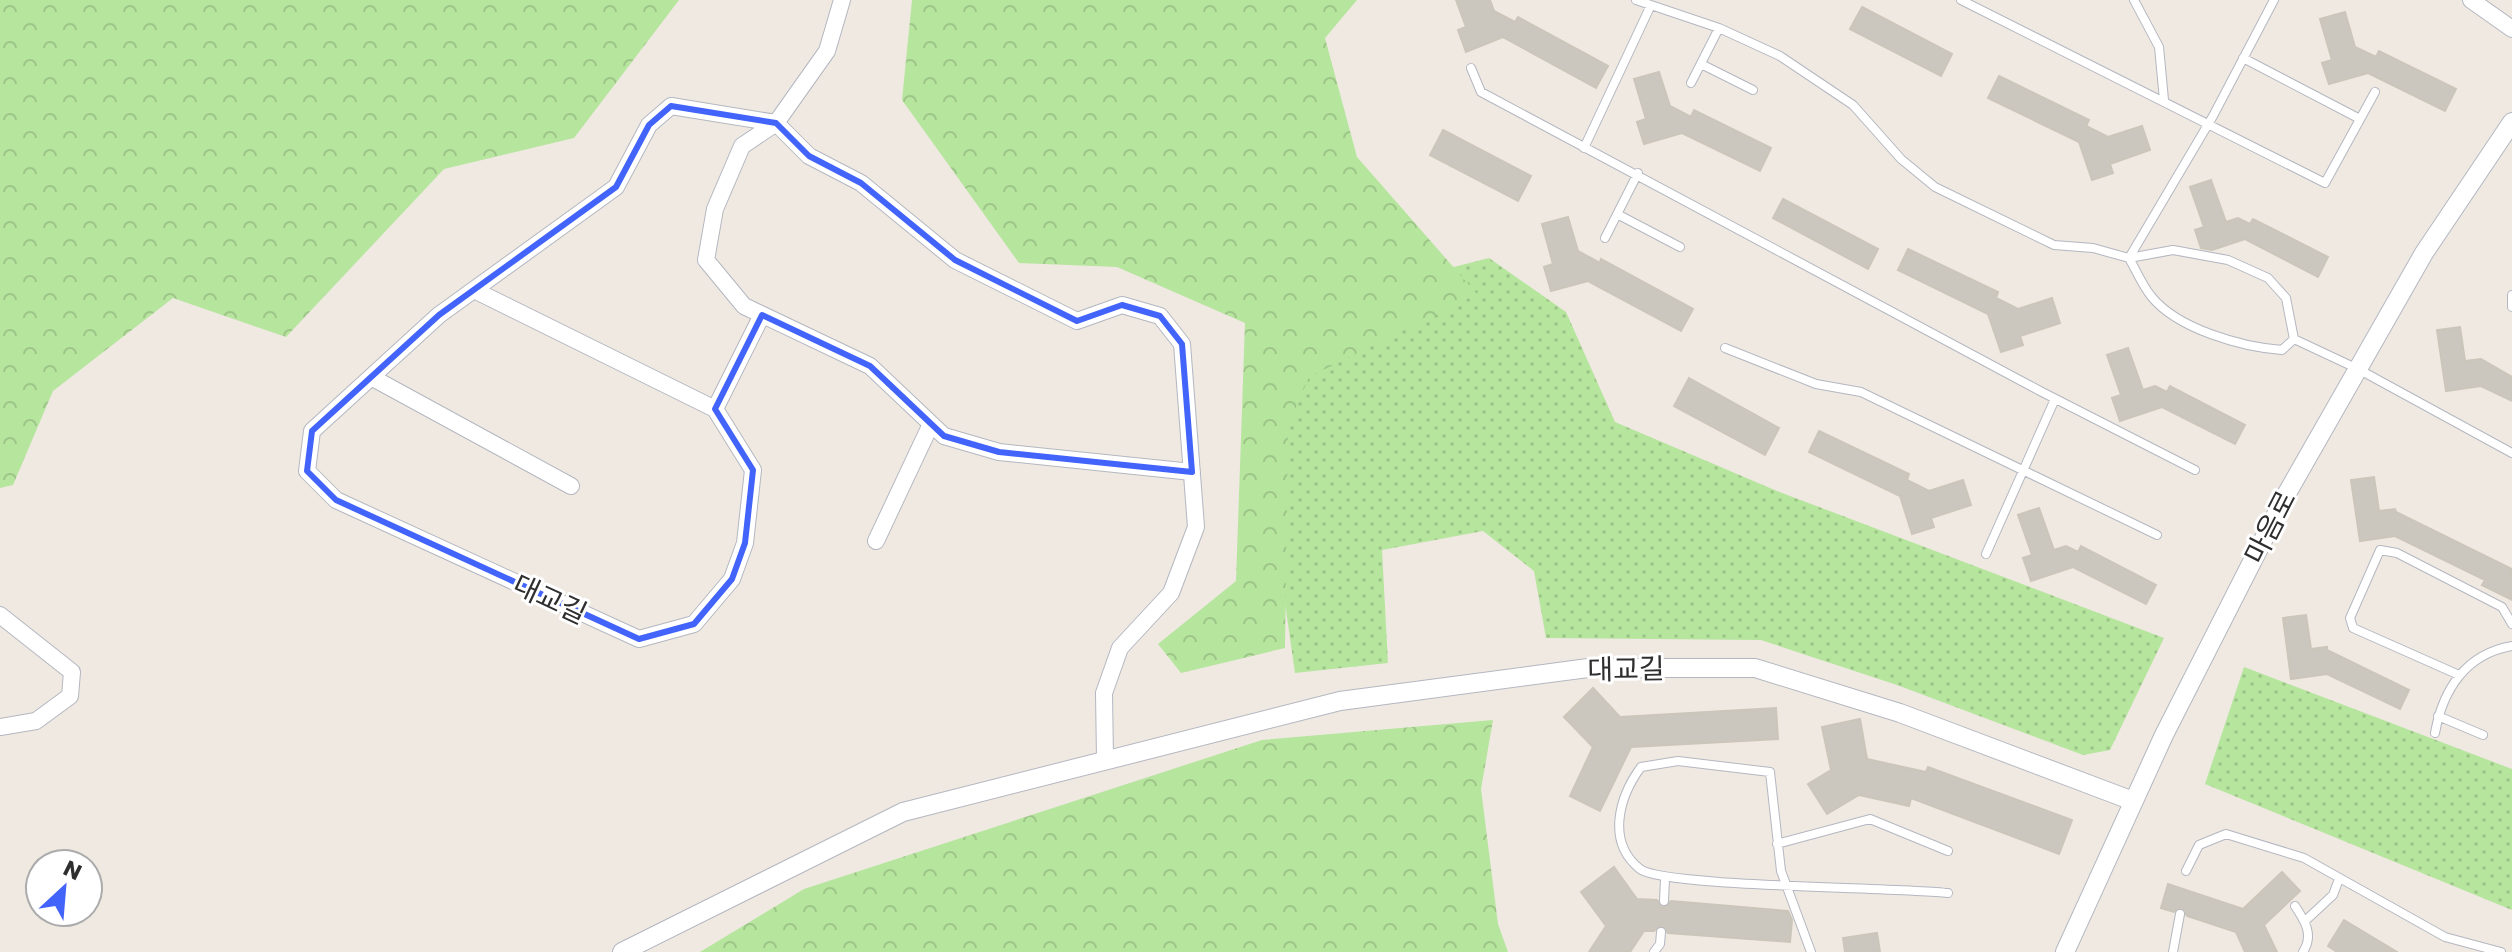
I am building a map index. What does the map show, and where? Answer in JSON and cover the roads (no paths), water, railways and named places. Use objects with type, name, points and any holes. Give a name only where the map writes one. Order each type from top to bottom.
[{"type":"street","points":[[842,0],[827,51],[776,123],[742,146],[715,209],[706,260],[744,306],[870,366],[944,436],[999,452],[1192,472]]},
{"type":"street","points":[[2471,0],[2512,29]]},
{"type":"street","name":"대교길","points":[[715,409],[753,470],[745,543],[732,579],[694,624],[639,639],[336,500],[307,471],[312,431],[439,315],[616,187],[649,125],[671,106],[776,123]]},
{"type":"street","name":"마음로","points":[[2065,952],[2133,801],[2286,495],[2424,253],[2512,122]]},
{"type":"street","points":[[776,123],[809,156],[861,183],[955,260],[1077,321],[1122,305],[1160,316],[1182,344],[1196,527],[1171,593],[1120,648],[1104,693],[1105,760]]},
{"type":"street","points":[[474,290],[715,409],[762,315]]},
{"type":"street","points":[[371,377],[571,486]]},
{"type":"street","points":[[876,541],[931,424]]},
{"type":"street","points":[[0,615],[72,672],[70,696],[36,721],[0,727]]},
{"type":"street","name":"대교길","points":[[622,952],[903,812],[1340,701],[1588,668],[1755,668],[1900,713],[2133,801]]},
{"type":"lane","points":[[1636,0],[1719,28],[1780,56],[1853,105],[1901,159],[1935,187],[2054,245],[2093,248],[2129,258],[2173,250],[2228,260],[2268,278],[2286,298],[2294,339]]},
{"type":"lane","points":[[1961,0],[2325,183],[2375,92]]},
{"type":"lane","points":[[2134,0],[2159,47],[2164,100]]},
{"type":"lane","points":[[2129,258],[2209,122],[2274,0]]},
{"type":"lane","points":[[1584,148],[1651,5]]},
{"type":"lane","points":[[1691,83],[1719,28]]},
{"type":"lane","points":[[2243,58],[2360,119]]},
{"type":"lane","points":[[1701,64],[1753,90]]},
{"type":"lane","points":[[1471,68],[1481,92],[1584,148],[1638,173],[2055,399],[2195,470]]},
{"type":"lane","points":[[1605,238],[1638,173]]},
{"type":"lane","points":[[1617,214],[1680,247]]},
{"type":"lane","points":[[2129,258],[2152,298],[2183,320],[2249,348],[2282,350],[2294,339]]},
{"type":"lane","points":[[2512,295],[2512,307]]},
{"type":"lane","points":[[2294,339],[2358,369],[2512,453]]},
{"type":"lane","points":[[1725,348],[1816,384],[1861,392],[2157,535]]},
{"type":"lane","points":[[1986,554],[2055,399]]},
{"type":"lane","points":[[2459,675],[2353,628],[2350,618],[2380,550],[2397,553],[2502,607],[2512,624]]},
{"type":"lane","points":[[2435,733],[2443,699],[2463,668],[2495,649],[2512,646]]},
{"type":"lane","points":[[2438,716],[2483,735]]},
{"type":"lane","points":[[1811,952],[1786,884],[1777,844],[1770,772],[1678,761],[1641,767],[1626,787],[1618,826],[1623,850],[1641,871],[1665,879],[1786,884],[1948,893]]},
{"type":"lane","points":[[1777,844],[1870,819],[1948,851]]},
{"type":"lane","points":[[2186,871],[2199,845],[2226,834],[2304,858],[2445,937],[2501,952]]},
{"type":"lane","points":[[1664,901],[1665,879]]},
{"type":"lane","points":[[2305,921],[2333,895],[2339,879]]},
{"type":"lane","points":[[2295,906],[2305,921],[2308,944],[2303,952]]},
{"type":"lane","points":[[2175,951],[2180,914]]},
{"type":"lane","points":[[1654,952],[1660,944],[1661,932]]}]
